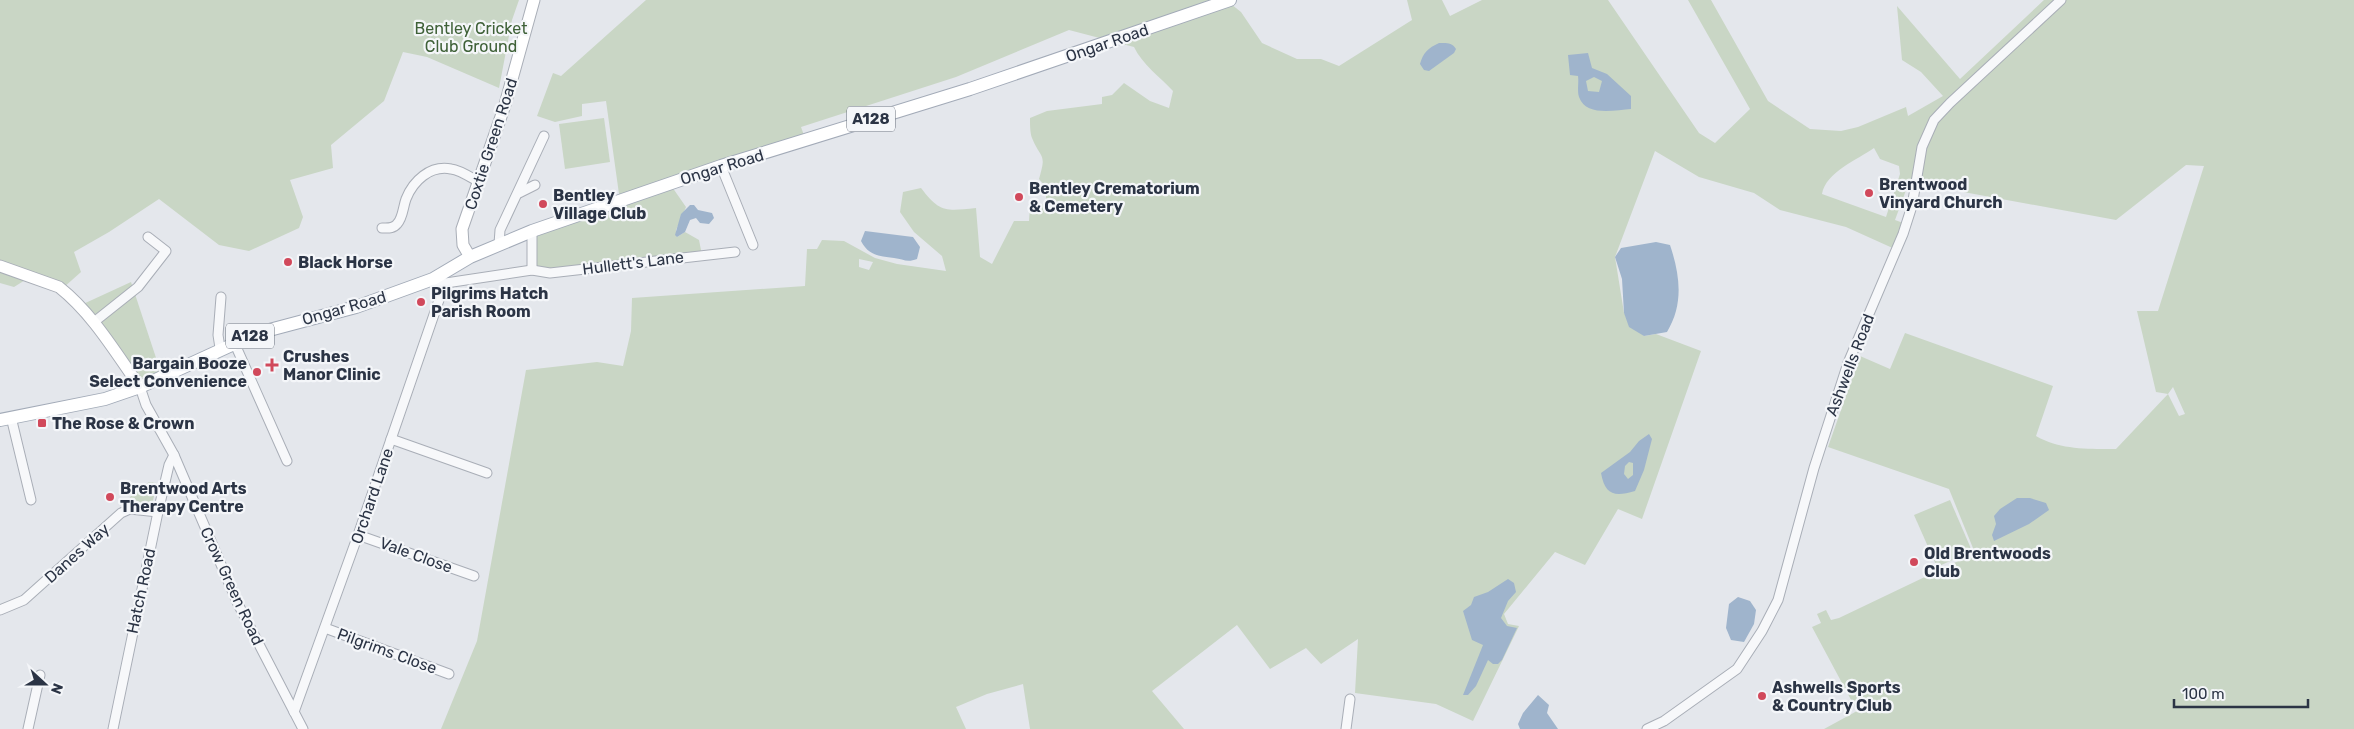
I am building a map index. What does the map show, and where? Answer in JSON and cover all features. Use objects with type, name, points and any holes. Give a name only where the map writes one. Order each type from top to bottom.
[{"type":"main road","name":"Ongar Road","points":[[5,418],[104,399],[140,387],[234,342],[286,324],[362,305],[433,279],[470,257],[532,231],[721,166],[970,89],[1230,0]]},
{"type":"street","name":"Coxtie Green Road","points":[[470,257],[464,246],[462,229],[514,74],[527,18],[534,0]]},
{"type":"street","name":"Ashwells Road","points":[[1647,729],[1664,721],[1737,669],[1762,631],[1778,600],[1814,468],[1848,363],[1903,234],[1912,206],[1922,146],[1934,120],[2061,0]]},
{"type":"street","points":[[499,244],[500,230],[519,193],[544,136]]},
{"type":"street","points":[[721,166],[753,245]]},
{"type":"street","points":[[382,228],[391,228],[398,224],[412,188],[420,177],[432,170],[454,169],[479,182]]},
{"type":"street","points":[[519,193],[535,185]]},
{"type":"street","points":[[532,231],[532,270]]},
{"type":"street","points":[[94,322],[138,287],[166,251],[148,238]]},
{"type":"street","name":"Hullett's Lane","points":[[433,279],[446,283],[532,270],[550,273],[735,252]]},
{"type":"street","points":[[0,266],[59,287],[84,308],[140,387]]},
{"type":"street","name":"Orchard Lane","points":[[294,712],[358,535],[439,300],[433,279]]},
{"type":"street","points":[[220,348],[218,335],[221,297]]},
{"type":"street","points":[[234,342],[287,461]]},
{"type":"street","name":"Crow Green Road","points":[[140,387],[146,405],[174,455],[238,604],[303,729]]},
{"type":"street","points":[[5,418],[31,500]]},
{"type":"street","points":[[391,440],[487,473]]},
{"type":"street","name":"Hatch Road","points":[[113,729],[158,512],[169,465],[174,455]]},
{"type":"street","name":"Danes Way","points":[[0,610],[24,600],[121,513],[130,509],[158,512]]},
{"type":"street","name":"Vale Close","points":[[358,535],[474,576]]},
{"type":"street","name":"Pilgrims Close","points":[[325,628],[449,674]]},
{"type":"street","points":[[28,729],[40,675]]},
{"type":"street","points":[[1346,729],[1350,699]]},
{"type":"green space","name":"Bentley Cricket Club Ground","points":[[0,0],[519,0],[512,20],[499,88],[427,57],[403,52],[384,101],[331,145],[333,168],[290,180],[303,217],[299,228],[249,251],[219,245],[159,199],[109,232],[74,252],[81,272],[63,288],[30,277],[14,287],[0,283]]},
{"type":"green space","points":[[646,0],[1226,0],[1241,12],[1262,43],[1297,59],[1321,59],[1339,66],[1412,20],[1407,0],[1442,0],[1450,16],[1482,0],[1608,0],[1699,133],[1715,143],[1750,109],[1688,0],[1711,0],[1768,101],[1810,129],[1841,131],[1858,127],[1906,107],[1908,116],[1943,96],[1921,72],[1902,60],[1897,6],[1960,79],[2044,0],[2354,0],[2354,729],[1824,729],[1857,711],[1812,627],[1821,623],[1817,614],[1826,610],[1831,620],[1839,618],[1975,553],[1949,489],[1828,447],[1860,356],[1890,369],[1905,333],[2053,386],[2036,436],[2045,441],[2065,446],[2085,449],[2116,449],[2168,394],[2156,392],[2137,311],[2158,311],[2204,166],[2186,165],[2116,220],[1909,182],[1895,220],[1906,224],[1897,250],[1846,227],[1780,210],[1754,193],[1699,177],[1655,151],[1615,257],[1624,313],[1644,336],[1656,334],[1701,351],[1642,519],[1618,509],[1585,565],[1555,552],[1504,614],[1508,624],[1519,626],[1473,721],[1436,704],[1355,693],[1358,639],[1321,664],[1306,648],[1270,669],[1237,625],[1152,691],[1184,729],[1030,729],[1023,684],[987,694],[956,707],[966,729],[441,729],[477,641],[526,370],[597,362],[623,366],[631,331],[632,298],[805,286],[807,249],[817,249],[822,240],[844,241],[875,258],[897,264],[946,271],[942,256],[914,232],[900,212],[903,192],[921,188],[933,202],[944,208],[957,210],[976,208],[980,257],[992,264],[1014,221],[1029,221],[1030,206],[1046,204],[1046,187],[1039,179],[1043,160],[1031,136],[1030,118],[1047,111],[1102,104],[1102,97],[1112,95],[1124,83],[1150,101],[1169,108],[1173,91],[1146,65],[1134,47],[1069,30],[956,77],[801,127],[806,141],[670,184],[686,207],[676,230],[677,237],[685,232],[699,240],[702,255],[550,273],[532,270],[532,231],[622,200],[619,194],[606,101],[582,104],[582,116],[555,122],[537,116],[553,73],[561,76]],"holes":[[[1874,148],[1880,159],[1899,166],[1900,174],[1886,217],[1822,194],[1829,179],[1851,162]],[[859,259],[873,262],[869,270],[859,267]],[[2173,387],[2185,414],[2179,416],[2168,394]]]},
{"type":"green space","points":[[604,118],[610,162],[565,169],[559,124]]},
{"type":"green space","points":[[131,282],[162,376],[140,387],[81,305]]},
{"type":"green space","points":[[149,482],[157,483],[152,505],[146,508],[131,506],[128,502],[130,497]]},
{"type":"green space","points":[[1950,500],[1972,551],[1937,567],[1914,515]]},
{"type":"water","points":[[1439,43],[1451,44],[1456,49],[1454,53],[1429,71],[1424,70],[1420,64],[1424,54]]},
{"type":"water","points":[[1588,53],[1592,68],[1607,74],[1631,96],[1631,109],[1594,110],[1583,103],[1578,95],[1578,76],[1570,75],[1568,55]],"holes":[[[1594,77],[1602,81],[1599,92],[1588,91],[1586,81]]]},
{"type":"water","points":[[690,205],[694,205],[698,210],[712,213],[714,218],[709,224],[700,223],[696,218],[690,220],[685,232],[677,237],[675,235],[681,214]]},
{"type":"water","points":[[865,231],[913,237],[920,247],[917,259],[910,261],[879,256],[867,250],[861,241]]},
{"type":"water","points":[[1656,242],[1670,245],[1678,278],[1678,300],[1676,311],[1667,332],[1644,336],[1629,327],[1624,313],[1622,279],[1615,257],[1621,248]]},
{"type":"water","points":[[1649,434],[1652,439],[1644,470],[1635,491],[1621,494],[1612,493],[1605,486],[1601,473],[1630,452],[1639,441]],"holes":[[[1629,462],[1633,463],[1633,475],[1628,479],[1624,474],[1625,466]]]},
{"type":"water","points":[[2017,498],[2030,498],[2046,503],[2049,510],[2029,524],[1994,541],[1992,535],[1996,524],[1994,516],[2000,509]]},
{"type":"water","points":[[1508,579],[1514,583],[1516,592],[1508,601],[1501,618],[1507,626],[1517,628],[1502,660],[1498,664],[1493,664],[1488,660],[1476,686],[1468,695],[1463,695],[1483,645],[1472,640],[1463,611],[1471,605],[1474,597],[1488,592]]},
{"type":"water","points":[[1738,597],[1750,601],[1756,610],[1754,624],[1744,642],[1731,640],[1726,628],[1729,604]]},
{"type":"water","points":[[1538,695],[1549,705],[1547,713],[1558,729],[1520,729],[1518,724],[1523,713]]},
{"type":"place","name":"Brentwood Vinyard Church","points":[[1869,193]]},
{"type":"place","name":"Bentley Crematorium & Cemetery","points":[[1019,197]]},
{"type":"place","name":"Bentley Village Club","points":[[543,204]]},
{"type":"place","name":"Black Horse","points":[[288,262]]},
{"type":"place","name":"Pilgrims Hatch Parish Room","points":[[421,302]]},
{"type":"place","name":"Crushes Manor Clinic","points":[[272,365]]},
{"type":"place","name":"Bargain Booze Select Convenience","points":[[257,372]]},
{"type":"place","name":"The Rose & Crown","points":[[42,423]]},
{"type":"place","name":"Brentwood Arts Therapy Centre","points":[[110,497]]},
{"type":"place","name":"Old Brentwoods Club","points":[[1914,562]]},
{"type":"place","name":"Ashwells Sports & Country Club","points":[[1762,696]]}]
